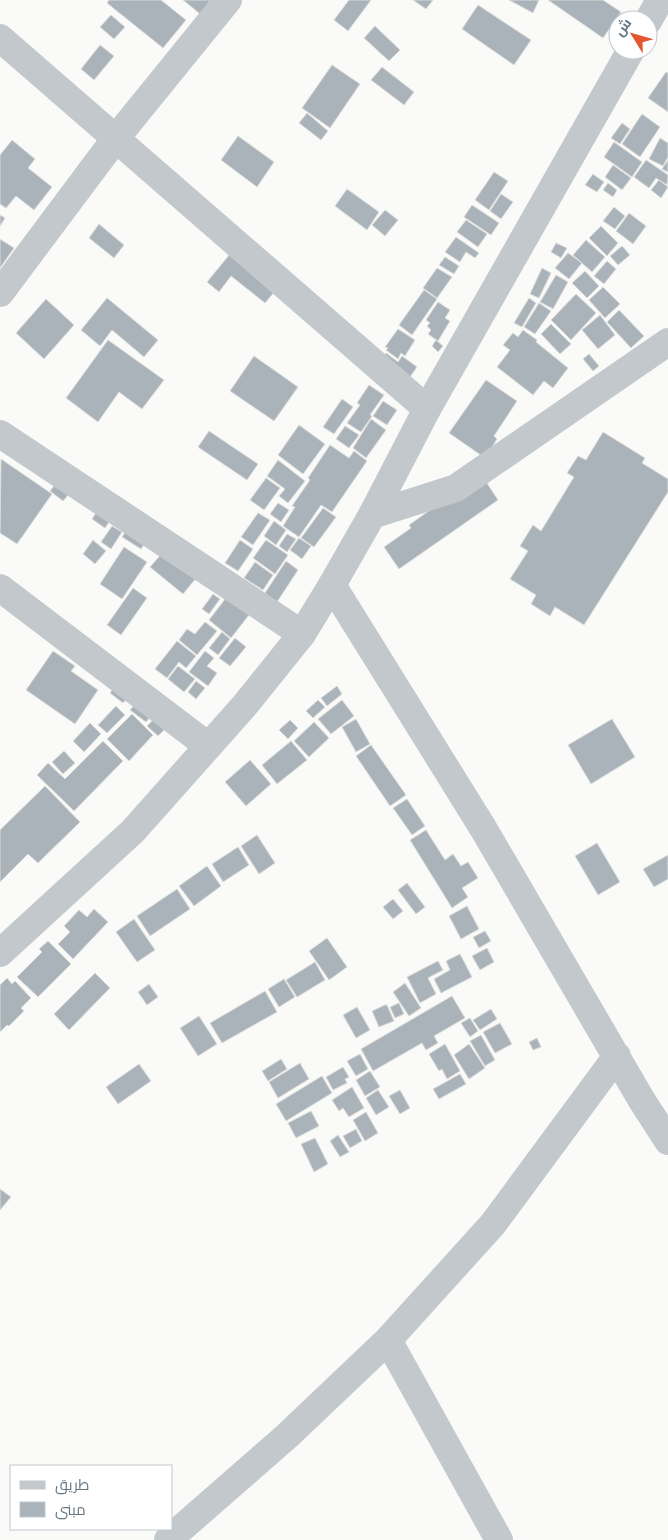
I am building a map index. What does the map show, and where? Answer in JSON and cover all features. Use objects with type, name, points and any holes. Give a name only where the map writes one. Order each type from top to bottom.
[{"type":"street","points":[[0,293],[116,138],[228,0]]},
{"type":"street","points":[[0,38],[427,409]]},
{"type":"street","points":[[2,947],[134,831],[245,705],[302,634],[372,515],[427,409],[625,60]]},
{"type":"street","points":[[372,515],[456,488],[668,342]]},
{"type":"street","points":[[0,434],[302,634]]},
{"type":"street","points":[[332,585],[483,828],[668,1141]]},
{"type":"street","points":[[0,588],[208,746]]},
{"type":"street","points":[[168,1540],[287,1436],[388,1340],[493,1224],[617,1056]]},
{"type":"street","points":[[388,1340],[499,1540]]},
{"type":"building","points":[[109,0],[161,0],[186,20],[163,48],[107,3]]},
{"type":"building","points":[[183,0],[212,0],[205,18]]},
{"type":"building","points":[[349,0],[371,0],[348,31],[334,20]]},
{"type":"building","points":[[413,0],[433,0],[426,9]]},
{"type":"building","points":[[509,0],[539,0],[533,13]]},
{"type":"building","points":[[548,0],[603,0],[618,10],[608,10],[608,31],[603,38]]},
{"type":"building","points":[[478,5],[531,40],[514,65],[462,29]]},
{"type":"building","points":[[111,15],[125,27],[114,39],[100,27]]},
{"type":"building","points":[[375,26],[400,50],[389,61],[364,38]]},
{"type":"building","points":[[100,45],[114,56],[94,80],[81,69]]},
{"type":"building","points":[[332,65],[360,84],[330,128],[302,108]]},
{"type":"building","points":[[382,67],[414,92],[404,105],[371,80]]},
{"type":"building","points":[[666,72],[668,73],[668,112],[648,98]]},
{"type":"building","points":[[307,113],[328,131],[321,140],[299,123]]},
{"type":"building","points":[[642,114],[660,127],[640,157],[622,144]]},
{"type":"building","points":[[622,123],[630,129],[620,144],[611,138]]},
{"type":"building","points":[[238,136],[274,162],[257,187],[221,160]]},
{"type":"building","points":[[660,138],[668,143],[668,157],[663,166],[649,159]]},
{"type":"building","points":[[12,140],[35,159],[28,168],[52,187],[34,210],[16,196],[6,208],[0,204],[0,155]]},
{"type":"building","points":[[614,142],[642,162],[632,177],[604,157]]},
{"type":"building","points":[[646,160],[668,175],[667,185],[656,178],[649,188],[634,177]]},
{"type":"building","points":[[668,160],[668,172],[662,169]]},
{"type":"building","points":[[613,165],[631,178],[622,190],[605,177]]},
{"type":"building","points":[[494,172],[508,181],[489,210],[475,200]]},
{"type":"building","points":[[593,174],[604,182],[597,192],[585,185]]},
{"type":"building","points":[[659,180],[668,187],[661,198],[651,190]]},
{"type":"building","points":[[608,183],[617,190],[613,197],[603,190]]},
{"type":"building","points":[[347,189],[379,212],[367,230],[335,206]]},
{"type":"building","points":[[501,194],[513,202],[501,219],[490,211]]},
{"type":"building","points":[[472,205],[499,223],[491,235],[464,217]]},
{"type":"building","points":[[614,207],[625,216],[615,229],[603,221]]},
{"type":"building","points":[[385,210],[398,220],[385,236],[372,225]]},
{"type":"building","points":[[629,213],[646,226],[633,244],[616,231]]},
{"type":"building","points":[[0,215],[5,218],[0,226]]},
{"type":"building","points":[[466,220],[487,234],[478,247],[457,232]]},
{"type":"building","points":[[99,224],[124,245],[114,258],[89,238]]},
{"type":"building","points":[[601,226],[618,243],[607,256],[589,238]]},
{"type":"building","points":[[456,237],[479,253],[475,258],[466,252],[460,262],[445,252]]},
{"type":"building","points":[[0,239],[14,248],[0,268]]},
{"type":"building","points":[[586,240],[605,257],[592,272],[573,255]]},
{"type":"building","points":[[556,243],[567,248],[561,258],[551,252]]},
{"type":"building","points":[[622,246],[630,255],[618,265],[610,256]]},
{"type":"building","points":[[568,253],[582,263],[569,279],[555,268]]},
{"type":"building","points":[[230,254],[275,291],[265,303],[231,276],[219,292],[207,282]]},
{"type":"building","points":[[445,257],[459,266],[454,274],[439,265]]},
{"type":"building","points":[[607,261],[616,269],[604,284],[594,276]]},
{"type":"building","points":[[437,268],[452,277],[437,298],[423,288]]},
{"type":"building","points":[[542,268],[551,273],[539,298],[530,294]]},
{"type":"building","points":[[585,271],[599,286],[587,298],[572,283]]},
{"type":"building","points":[[556,275],[568,282],[553,309],[540,302]]},
{"type":"building","points":[[603,287],[620,304],[605,318],[589,300]]},
{"type":"building","points":[[424,290],[437,299],[412,335],[399,325]]},
{"type":"building","points":[[576,294],[596,313],[571,340],[551,320]]},
{"type":"building","points":[[107,298],[158,340],[144,357],[112,330],[100,346],[81,330]]},
{"type":"building","points":[[529,298],[536,303],[522,327],[514,323]]},
{"type":"building","points":[[46,299],[74,325],[44,359],[16,333]]},
{"type":"building","points":[[438,302],[450,310],[445,318],[450,321],[438,341],[428,334],[431,330],[427,326],[430,323],[426,320]]},
{"type":"building","points":[[539,303],[551,311],[535,334],[524,327]]},
{"type":"building","points":[[619,310],[644,336],[631,348],[607,322]]},
{"type":"building","points":[[600,315],[615,335],[598,349],[582,330]]},
{"type":"building","points":[[551,324],[571,344],[560,354],[541,334]]},
{"type":"building","points":[[398,329],[415,340],[405,356],[401,353],[398,359],[386,350],[388,348],[385,347]]},
{"type":"building","points":[[523,330],[568,368],[553,388],[544,381],[533,395],[497,367],[510,350],[503,345],[513,333],[518,337]]},
{"type":"building","points":[[108,340],[164,380],[142,409],[119,392],[98,422],[66,398]]},
{"type":"building","points":[[436,340],[443,346],[438,352],[432,346]]},
{"type":"building","points":[[386,353],[398,362],[402,356],[417,367],[410,377],[383,358]]},
{"type":"building","points":[[589,354],[599,366],[593,371],[583,359]]},
{"type":"building","points":[[254,356],[298,387],[274,421],[230,391]]},
{"type":"building","points":[[486,380],[517,401],[494,436],[497,439],[485,458],[449,433]]},
{"type":"building","points":[[369,385],[384,395],[361,432],[347,423],[360,405],[357,403]]},
{"type":"building","points":[[342,399],[353,407],[334,434],[323,427]]},
{"type":"building","points":[[383,401],[397,410],[387,425],[373,416]]},
{"type":"building","points":[[371,419],[386,430],[366,458],[353,448]]},
{"type":"building","points":[[299,425],[325,444],[303,474],[278,455]]},
{"type":"building","points":[[345,426],[359,435],[349,448],[336,439]]},
{"type":"building","points":[[209,431],[258,464],[247,480],[198,447]]},
{"type":"building","points":[[603,432],[645,458],[642,463],[668,479],[668,492],[584,625],[555,607],[550,616],[531,604],[536,595],[510,579],[528,551],[520,546],[533,525],[541,531],[574,477],[567,473],[578,456],[586,460]]},
{"type":"building","points":[[330,445],[349,458],[354,451],[367,461],[332,512],[321,505],[299,537],[283,526],[295,507],[292,506],[310,480],[308,478]]},
{"type":"building","points":[[1,459],[52,494],[17,544],[0,533]]},
{"type":"building","points":[[278,460],[305,481],[288,503],[279,496],[285,489],[267,476]]},
{"type":"building","points":[[481,474],[498,500],[399,569],[384,547],[411,528],[409,525]]},
{"type":"building","points":[[62,476],[75,487],[63,501],[50,491]]},
{"type":"building","points":[[266,478],[280,488],[264,510],[250,500]]},
{"type":"building","points":[[102,503],[115,513],[105,528],[92,519]]},
{"type":"building","points":[[278,503],[289,510],[281,522],[270,514]]},
{"type":"building","points":[[323,508],[336,517],[314,547],[301,538]]},
{"type":"building","points":[[258,513],[270,520],[253,545],[241,537]]},
{"type":"building","points":[[274,521],[286,530],[276,545],[264,536]]},
{"type":"building","points":[[130,525],[149,537],[141,549],[122,537]]},
{"type":"building","points":[[112,526],[122,532],[111,549],[101,542]]},
{"type":"building","points":[[287,534],[296,539],[287,552],[279,546]]},
{"type":"building","points":[[299,538],[311,546],[302,559],[290,550]]},
{"type":"building","points":[[93,540],[106,551],[95,564],[83,554]]},
{"type":"building","points":[[240,540],[253,549],[238,571],[225,563]]},
{"type":"building","points":[[266,540],[288,555],[275,574],[253,558]]},
{"type":"building","points":[[124,547],[147,562],[122,599],[100,584]]},
{"type":"building","points":[[165,550],[197,577],[183,594],[150,567]]},
{"type":"building","points":[[286,561],[298,570],[277,602],[265,593]]},
{"type":"building","points":[[255,562],[273,575],[263,590],[244,578]]},
{"type":"building","points":[[133,588],[147,598],[121,635],[107,625]]},
{"type":"building","points":[[213,594],[220,599],[209,614],[202,609]]},
{"type":"building","points":[[229,594],[252,611],[231,638],[209,620]]},
{"type":"building","points":[[205,622],[217,631],[197,655],[179,640],[187,629],[195,634]]},
{"type":"building","points":[[222,632],[230,639],[218,655],[209,648]]},
{"type":"building","points":[[235,638],[246,647],[230,666],[219,658]]},
{"type":"building","points":[[177,641],[196,656],[186,668],[179,662],[167,678],[155,669]]},
{"type":"building","points":[[53,651],[75,666],[71,671],[98,690],[75,724],[26,690]]},
{"type":"building","points":[[205,651],[214,658],[207,666],[217,673],[208,686],[189,672]]},
{"type":"building","points":[[178,666],[195,679],[184,692],[168,679]]},
{"type":"building","points":[[196,681],[205,688],[196,699],[188,692]]},
{"type":"building","points":[[117,684],[130,694],[123,703],[110,693]]},
{"type":"building","points":[[337,686],[342,694],[327,706],[321,698]]},
{"type":"building","points":[[140,699],[155,711],[146,722],[130,710]]},
{"type":"building","points":[[318,700],[325,707],[313,718],[306,711]]},
{"type":"building","points":[[342,700],[354,716],[331,734],[318,719]]},
{"type":"building","points":[[116,706],[125,715],[107,733],[98,725]]},
{"type":"building","points":[[132,714],[153,735],[129,761],[107,739]]},
{"type":"building","points":[[158,715],[168,726],[158,736],[147,726]]},
{"type":"building","points":[[356,719],[370,744],[356,752],[342,727]]},
{"type":"building","points":[[612,719],[635,757],[591,784],[568,745]]},
{"type":"building","points":[[290,720],[298,728],[288,739],[279,730]]},
{"type":"building","points":[[314,722],[329,738],[309,757],[294,741]]},
{"type":"building","points":[[90,723],[101,734],[84,752],[73,741]]},
{"type":"building","points":[[103,741],[123,761],[74,811],[37,775],[48,763],[65,779]]},
{"type":"building","points":[[291,741],[307,760],[277,784],[262,765]]},
{"type":"building","points":[[371,745],[406,795],[390,806],[356,756]]},
{"type":"building","points":[[64,751],[75,763],[63,774],[52,762]]},
{"type":"building","points":[[250,760],[271,784],[246,806],[225,782]]},
{"type":"building","points":[[45,786],[80,822],[38,863],[28,854],[0,882],[0,830]]},
{"type":"building","points":[[407,799],[425,826],[412,835],[393,808]]},
{"type":"building","points":[[426,830],[445,860],[453,854],[461,866],[468,862],[478,878],[462,888],[468,897],[452,908],[410,840]]},
{"type":"building","points":[[257,835],[275,863],[259,874],[241,846]]},
{"type":"building","points":[[597,843],[620,882],[598,895],[575,856]]},
{"type":"building","points":[[238,847],[249,865],[223,882],[212,864]]},
{"type":"building","points":[[668,855],[668,879],[654,887],[643,869]]},
{"type":"building","points":[[207,866],[221,886],[194,906],[179,886]]},
{"type":"building","points":[[407,883],[425,907],[416,914],[398,890]]},
{"type":"building","points":[[177,889],[190,909],[150,936],[137,916]]},
{"type":"building","points":[[393,899],[403,911],[393,919],[383,907]]},
{"type":"building","points":[[467,906],[479,929],[461,939],[449,916]]},
{"type":"building","points":[[94,909],[108,922],[73,959],[58,944],[70,932],[64,926],[79,910],[87,917]]},
{"type":"building","points":[[134,919],[155,950],[137,962],[116,932]]},
{"type":"building","points":[[485,931],[491,941],[479,948],[473,937]]},
{"type":"building","points":[[327,938],[347,967],[329,980],[309,951]]},
{"type":"building","points":[[48,941],[71,964],[38,997],[17,977],[42,952],[39,949]]},
{"type":"building","points":[[487,948],[494,962],[480,970],[472,956]]},
{"type":"building","points":[[460,954],[472,977],[441,993],[434,979],[450,970],[446,961]]},
{"type":"building","points":[[438,961],[443,970],[428,978],[436,994],[420,1003],[407,977]]},
{"type":"building","points":[[315,962],[325,980],[297,997],[286,980]]},
{"type":"building","points":[[95,973],[110,988],[69,1030],[54,1014]]},
{"type":"building","points":[[7,978],[12,984],[15,981],[31,998],[21,1008],[24,1011],[0,1032],[0,985]]},
{"type":"building","points":[[284,979],[295,997],[279,1007],[268,989]]},
{"type":"building","points":[[405,983],[421,1008],[409,1016],[393,992]]},
{"type":"building","points":[[149,984],[158,997],[147,1005],[138,992]]},
{"type":"building","points":[[265,991],[277,1012],[222,1043],[210,1023]]},
{"type":"building","points":[[452,996],[465,1018],[434,1036],[438,1043],[426,1050],[422,1043],[373,1071],[361,1049]]},
{"type":"building","points":[[399,1003],[404,1014],[395,1018],[390,1007]]},
{"type":"building","points":[[387,1005],[394,1021],[379,1027],[372,1011]]},
{"type":"building","points":[[357,1007],[370,1030],[356,1038],[343,1015]]},
{"type":"building","points":[[491,1009],[497,1019],[480,1030],[473,1020]]},
{"type":"building","points":[[199,1016],[217,1044],[198,1056],[180,1028]]},
{"type":"building","points":[[470,1018],[478,1031],[470,1037],[461,1023]]},
{"type":"building","points":[[500,1023],[512,1044],[495,1053],[483,1032]]},
{"type":"building","points":[[481,1035],[495,1060],[485,1066],[470,1041]]},
{"type":"building","points":[[537,1038],[541,1047],[533,1050],[529,1042]]},
{"type":"building","points":[[445,1044],[460,1071],[447,1079],[442,1069],[439,1071],[429,1054]]},
{"type":"building","points":[[469,1044],[485,1068],[469,1079],[454,1055]]},
{"type":"building","points":[[360,1054],[368,1069],[356,1076],[347,1061]]},
{"type":"building","points":[[281,1059],[287,1069],[268,1081],[262,1071]]},
{"type":"building","points":[[300,1063],[309,1079],[278,1098],[269,1082]]},
{"type":"building","points":[[139,1064],[151,1081],[118,1104],[106,1087]]},
{"type":"building","points":[[343,1067],[349,1077],[345,1079],[347,1083],[333,1090],[326,1077]]},
{"type":"building","points":[[370,1071],[380,1087],[365,1096],[356,1080]]},
{"type":"building","points":[[460,1074],[466,1084],[439,1099],[433,1089]]},
{"type":"building","points":[[322,1076],[332,1093],[286,1121],[276,1104]]},
{"type":"building","points":[[352,1087],[364,1108],[349,1117],[343,1108],[339,1111],[332,1100]]},
{"type":"building","points":[[378,1090],[389,1107],[376,1115],[366,1098]]},
{"type":"building","points":[[400,1090],[410,1108],[400,1114],[389,1096]]},
{"type":"building","points":[[311,1111],[319,1126],[296,1138],[288,1123]]},
{"type":"building","points":[[366,1112],[378,1133],[365,1141],[353,1120]]},
{"type":"building","points":[[356,1129],[362,1141],[350,1148],[343,1136]]},
{"type":"building","points":[[338,1135],[349,1152],[340,1157],[330,1141]]},
{"type":"building","points":[[315,1138],[328,1164],[314,1172],[301,1144]]},
{"type":"building","points":[[0,1189],[11,1197],[0,1210]]}]
